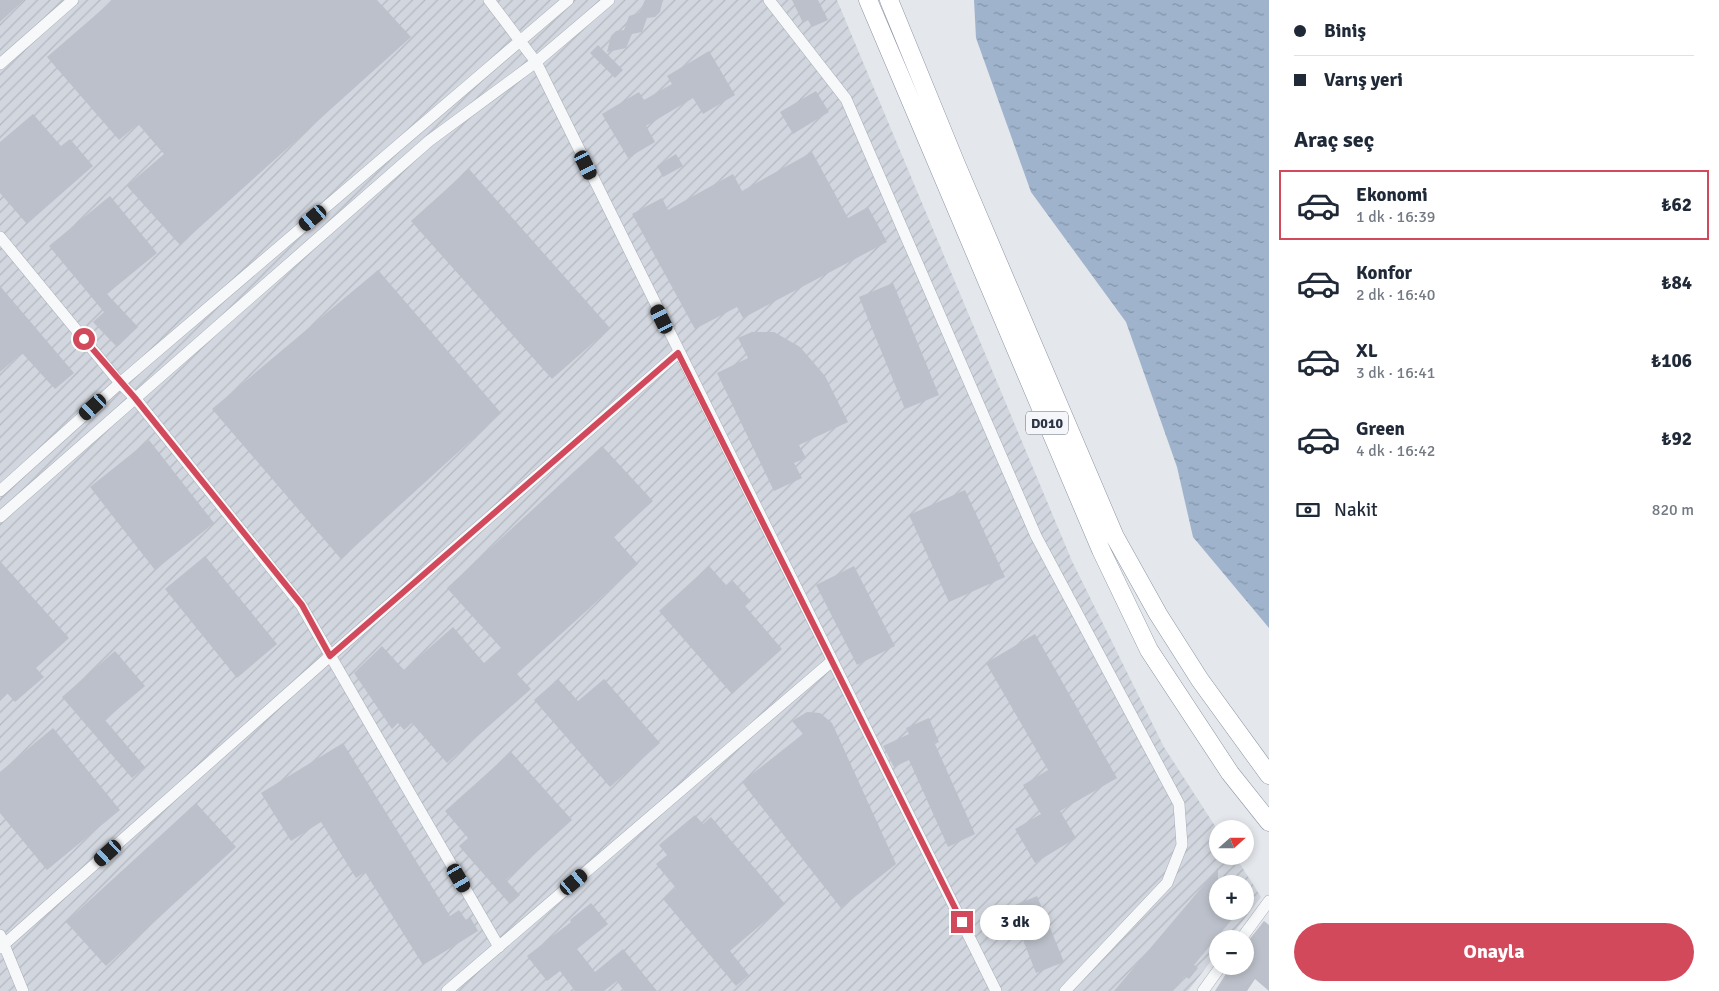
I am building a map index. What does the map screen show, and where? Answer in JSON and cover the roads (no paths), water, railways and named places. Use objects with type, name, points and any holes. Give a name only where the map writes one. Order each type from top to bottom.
[{"type":"highway","points":[[855,0],[903,83]]},
{"type":"highway","name":"D010","points":[[868,0],[1102,550],[1149,650],[1230,773],[1269,822]]},
{"type":"highway","name":"D010","points":[[889,0],[956,164],[1115,537],[1158,614],[1200,680],[1269,775]]},
{"type":"street","points":[[0,64],[73,0]]},
{"type":"street","points":[[489,0],[536,62],[678,353],[996,991]]},
{"type":"street","points":[[0,490],[120,383],[568,0]]},
{"type":"street","points":[[0,516],[429,141],[536,62],[610,0]]},
{"type":"street","points":[[769,0],[846,99],[1036,536],[1179,804],[1182,845],[1167,884],[1065,991]]},
{"type":"street","points":[[0,237],[120,383],[135,398],[302,605],[499,947]]},
{"type":"street","points":[[23,991],[1,943],[678,353]]},
{"type":"street","points":[[447,991],[832,661]]},
{"type":"street","points":[[1248,930],[1269,901]]},
{"type":"street","points":[[1203,991],[1215,975]]},
{"type":"water","points":[[974,0],[1269,0],[1269,628],[1193,537],[1177,467],[1126,322],[1031,192],[976,38]]}]
